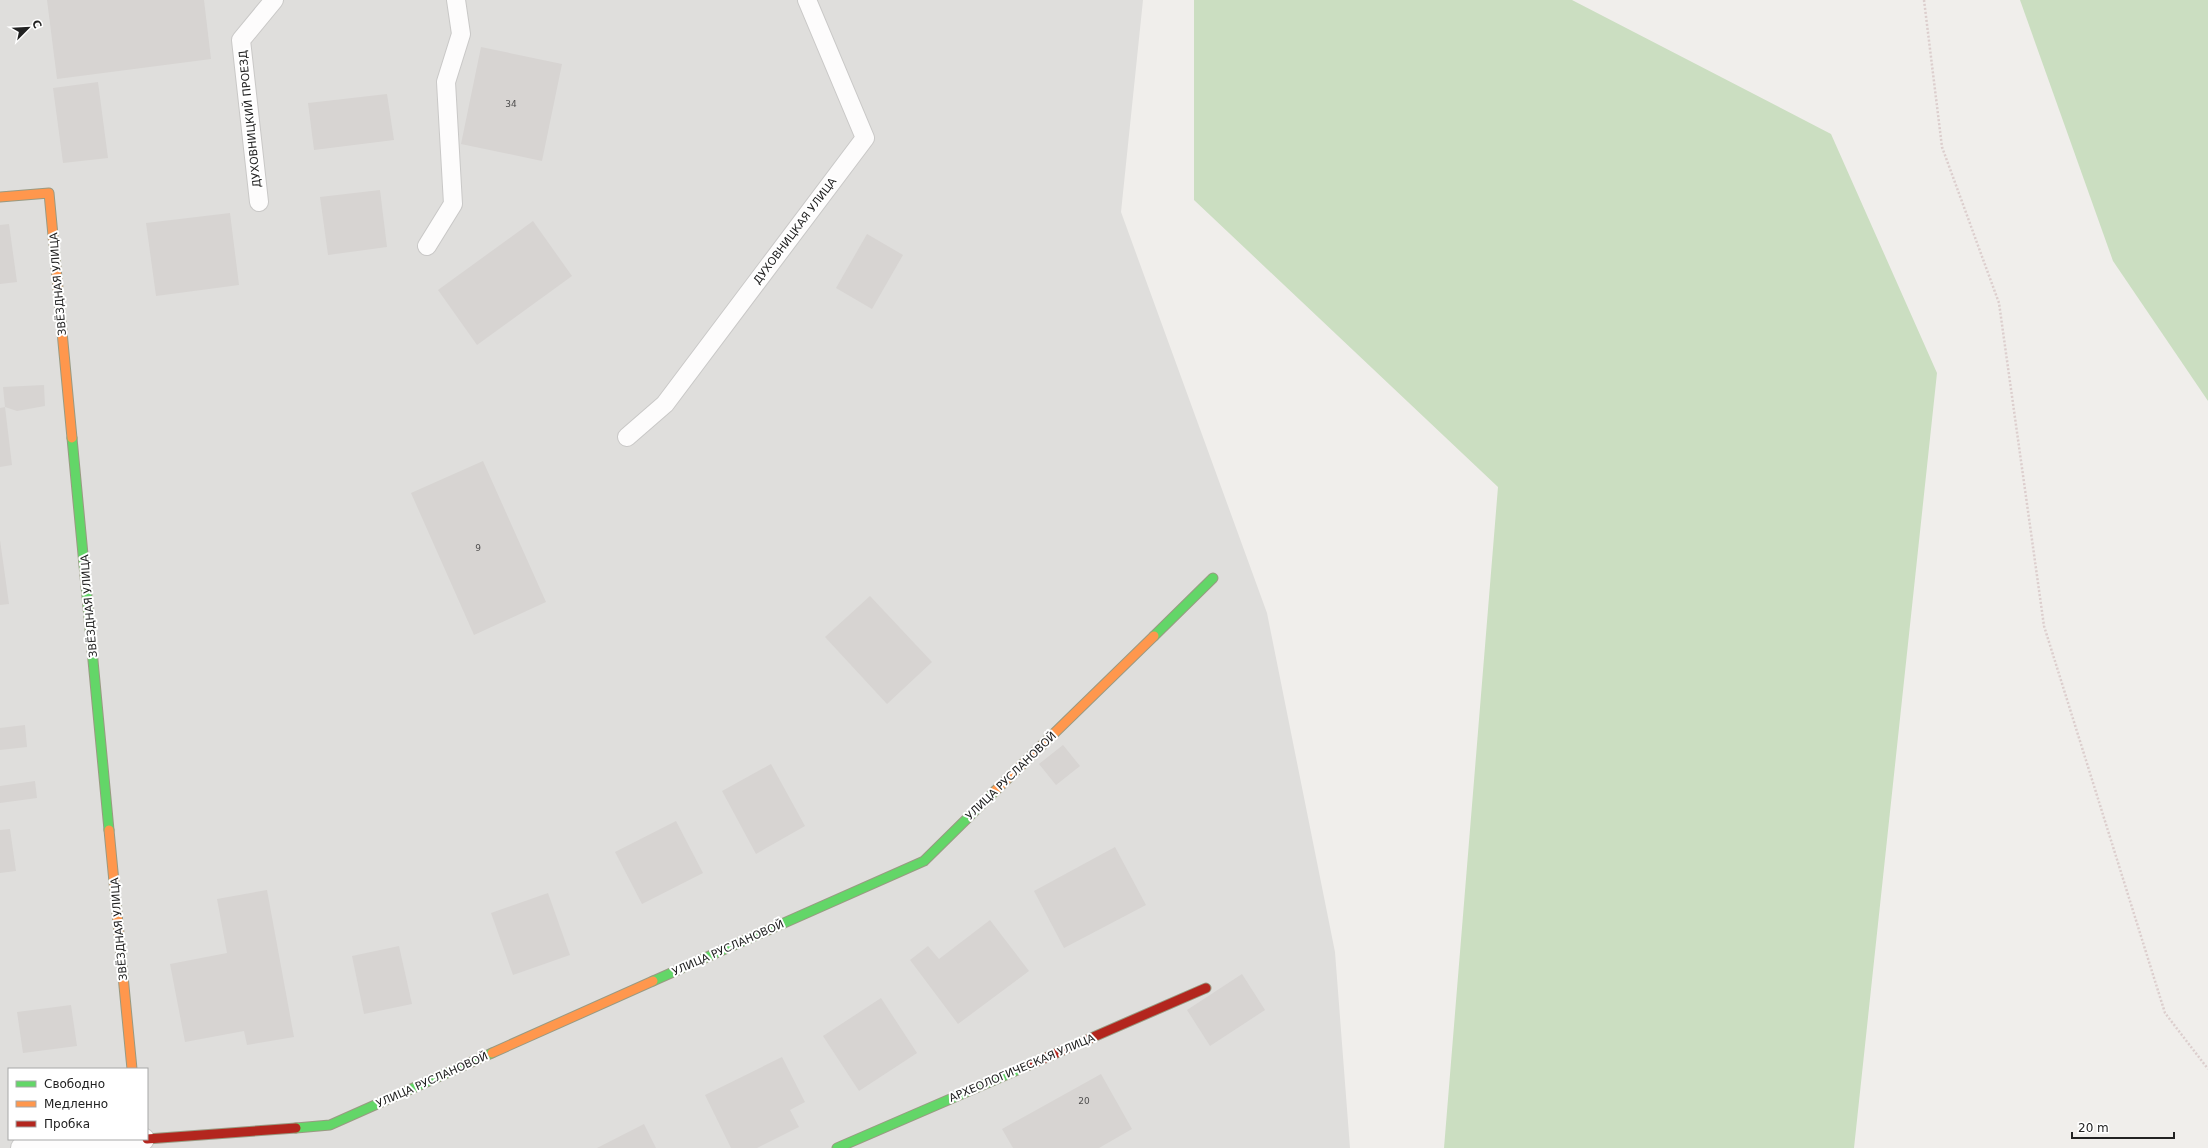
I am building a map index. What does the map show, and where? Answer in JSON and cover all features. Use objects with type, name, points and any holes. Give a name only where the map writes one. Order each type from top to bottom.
[{"type":"street","name":"ЗВЁЗДНАЯ УЛИЦА","points":[[0,197],[49,193],[132,1068]]},
{"type":"street","name":"УЛИЦА РУСЛАНОВОЙ","points":[[148,1139],[330,1125],[924,861],[1213,578]]},
{"type":"street","name":"АРХЕОЛОГИЧЕСКАЯ УЛИЦА","points":[[837,1148],[1206,988]]},
{"type":"street","points":[[22,1148],[126,1140]]},
{"type":"lane","name":"ДУХОВНИЦКИЙ ПРОЕЗД","points":[[259,202],[241,40],[274,0]]},
{"type":"lane","points":[[427,246],[453,204],[446,82],[461,34],[456,0]]},
{"type":"lane","name":"ДУХОВНИЦКАЯ УЛИЦА","points":[[627,437],[665,404],[865,138],[807,0]]},
{"type":"path","points":[[1924,0],[1942,147],[1998,303],[2044,626],[2165,1013],[2208,1069]]},
{"type":"shaded area","points":[[0,0],[1143,0],[1121,212],[1267,613],[1335,952],[1350,1148],[0,1148]]},
{"type":"green space","points":[[1194,0],[1572,0],[1831,134],[1937,373],[1854,1148],[1444,1148],[1498,487],[1194,200]]},
{"type":"green space","points":[[2020,0],[2208,0],[2208,401],[2113,261]]},
{"type":"building","points":[[47,0],[204,0],[211,59],[57,79]]},
{"type":"building","points":[[481,47],[562,64],[542,161],[461,144]]},
{"type":"building","points":[[98,82],[108,158],[63,163],[53,88]]},
{"type":"building","points":[[387,94],[394,140],[314,150],[308,103]]},
{"type":"building","points":[[380,190],[387,247],[328,255],[320,197]]},
{"type":"building","points":[[230,213],[239,285],[156,296],[146,223]]},
{"type":"building","points":[[533,221],[572,276],[477,345],[438,290]]},
{"type":"building","points":[[9,224],[17,282],[0,284],[0,225]]},
{"type":"building","points":[[867,234],[903,255],[872,309],[836,288]]},
{"type":"building","points":[[44,385],[45,406],[17,411],[5,407],[3,387]]},
{"type":"building","points":[[5,407],[12,465],[0,467],[0,408]]},
{"type":"building","points":[[483,461],[546,602],[474,635],[411,493]]},
{"type":"building","points":[[0,540],[9,604],[0,605]]},
{"type":"building","points":[[870,596],[932,662],[887,704],[825,637]]},
{"type":"building","points":[[25,725],[27,747],[0,750],[0,728]]},
{"type":"building","points":[[1063,745],[1080,766],[1056,785],[1039,764]]},
{"type":"building","points":[[771,764],[805,826],[756,854],[722,791]]},
{"type":"building","points":[[35,781],[37,798],[0,803],[0,786]]},
{"type":"building","points":[[676,821],[703,873],[642,904],[615,852]]},
{"type":"building","points":[[10,829],[16,871],[0,873],[0,830]]},
{"type":"building","points":[[1115,847],[1146,905],[1064,948],[1034,891]]},
{"type":"building","points":[[267,890],[294,1037],[247,1045],[244,1031],[185,1042],[170,964],[227,953],[217,899]]},
{"type":"building","points":[[548,893],[570,955],[513,975],[491,913]]},
{"type":"building","points":[[990,920],[1029,971],[958,1024],[910,960],[928,946],[939,959]]},
{"type":"building","points":[[399,946],[412,1004],[364,1014],[352,956]]},
{"type":"building","points":[[1242,974],[1265,1010],[1210,1046],[1187,1010]]},
{"type":"building","points":[[881,998],[917,1053],[859,1091],[823,1036]]},
{"type":"building","points":[[71,1005],[77,1046],[23,1053],[17,1012]]},
{"type":"building","points":[[782,1057],[805,1102],[790,1110],[799,1127],[757,1148],[731,1148],[705,1095]]},
{"type":"building","points":[[1101,1074],[1132,1129],[1099,1148],[1013,1148],[1002,1129]]},
{"type":"building","points":[[644,1124],[656,1148],[597,1148]]},
{"type":"traffic: fast","points":[[72,438],[109,830]]},
{"type":"traffic: fast","points":[[1154,636],[1213,578]]},
{"type":"traffic: fast","points":[[653,981],[924,861],[995,791]]},
{"type":"traffic: fast","points":[[296,1128],[330,1125],[492,1053]]},
{"type":"traffic: fast","points":[[837,1148],[1029,1065]]},
{"type":"traffic: slow","points":[[0,197],[49,193],[72,438]]},
{"type":"traffic: slow","points":[[995,791],[1154,636]]},
{"type":"traffic: slow","points":[[109,830],[132,1068]]},
{"type":"traffic: slow","points":[[492,1053],[653,981]]},
{"type":"traffic: jam","points":[[1029,1065],[1206,988]]},
{"type":"traffic: jam","points":[[148,1139],[296,1128]]}]
